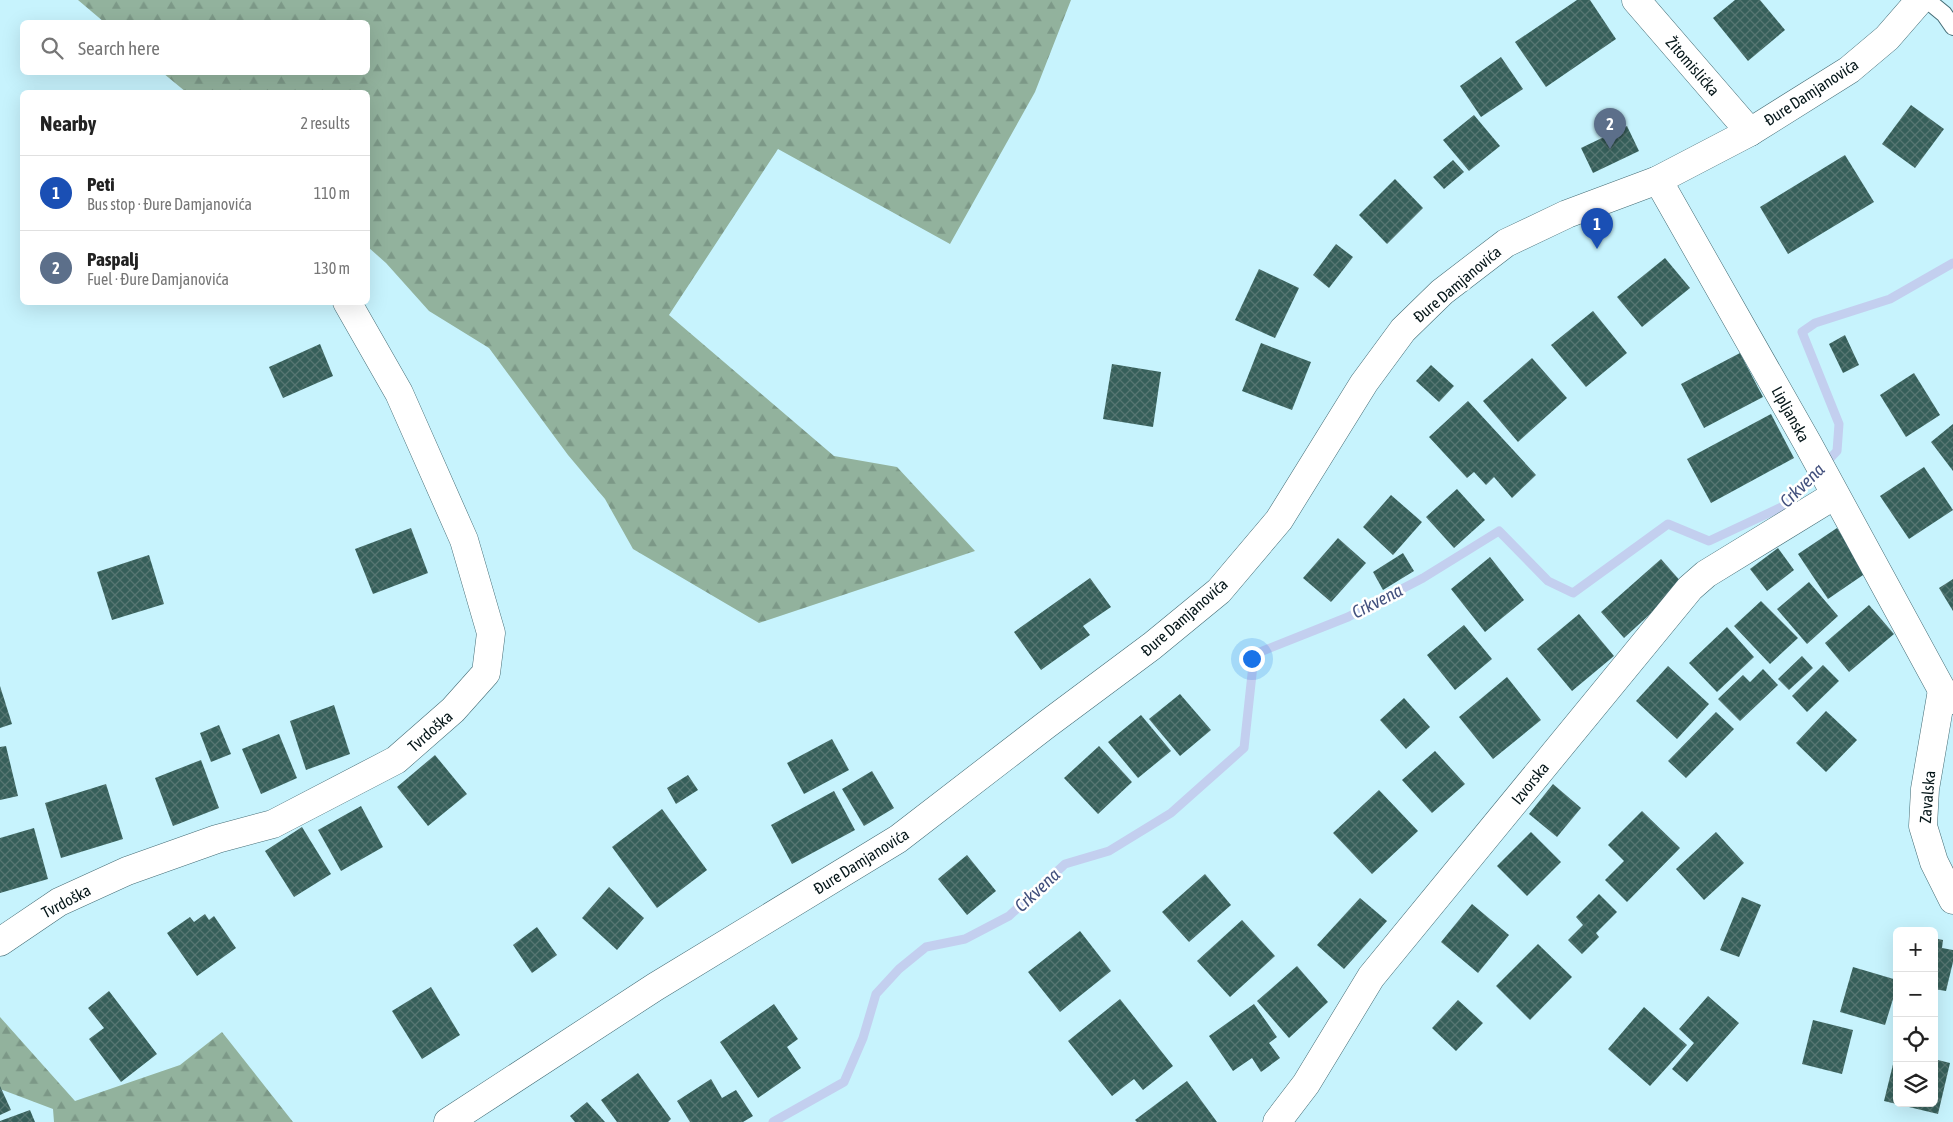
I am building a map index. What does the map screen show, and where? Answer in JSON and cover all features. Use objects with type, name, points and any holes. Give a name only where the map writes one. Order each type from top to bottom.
[{"type":"street","name":"Žitomislićka","points":[[1636,0],[1750,132]]},
{"type":"street","name":"Đure Damjanovića","points":[[448,1122],[655,987],[898,839],[1152,646],[1220,591],[1279,520],[1364,383],[1403,330],[1442,292],[1506,243],[1567,214],[1658,180],[1750,132],[1849,70],[1887,38],[1920,0]]},
{"type":"street","name":"Lipljanska","points":[[1658,180],[1808,444],[1832,490],[1949,691]]},
{"type":"street","name":"Tvrdoška","points":[[0,942],[59,902],[126,871],[217,838],[273,824],[396,760],[453,710],[486,673],[490,632],[464,540],[399,393],[349,305]]},
{"type":"street","name":"Izvorska","points":[[1277,1122],[1306,1084],[1371,978],[1690,588],[1706,574],[1832,490]]},
{"type":"street","name":"Zavalska","points":[[1949,691],[1925,789],[1922,826],[1934,862],[1953,900]]},
{"type":"lane","points":[[1927,0],[1944,14],[1953,27]]},
{"type":"green space","points":[[78,0],[1071,0],[1035,92],[950,244],[778,149],[669,315],[834,456],[897,467],[975,551],[759,623],[633,549],[605,499],[568,455],[489,348],[429,311],[386,263],[370,249],[370,90],[184,90],[165,75],[370,75],[370,20],[102,20]]},
{"type":"green space","points":[[0,1017],[75,1101],[180,1065],[222,1032],[293,1122],[54,1122],[53,1109],[0,1089]]},
{"type":"building","points":[[1577,0],[1590,0],[1616,39],[1546,87],[1515,42]]},
{"type":"building","points":[[1735,0],[1760,0],[1785,30],[1748,61],[1713,18]]},
{"type":"building","points":[[1501,57],[1523,89],[1481,117],[1460,86]]},
{"type":"building","points":[[1911,105],[1944,129],[1915,168],[1882,144]]},
{"type":"building","points":[[1474,115],[1500,146],[1469,171],[1443,140]]},
{"type":"building","points":[[1627,126],[1639,151],[1593,173],[1581,148]]},
{"type":"building","points":[[1845,155],[1874,202],[1788,254],[1760,207]]},
{"type":"building","points":[[1453,160],[1464,172],[1444,189],[1433,177]]},
{"type":"building","points":[[1395,179],[1423,208],[1387,244],[1359,215]]},
{"type":"building","points":[[1336,244],[1353,257],[1329,288],[1313,275]]},
{"type":"building","points":[[1665,258],[1690,288],[1642,327],[1617,297]]},
{"type":"building","points":[[1259,269],[1299,288],[1275,338],[1235,320]]},
{"type":"building","points":[[1593,311],[1627,353],[1586,387],[1551,345]]},
{"type":"building","points":[[1845,335],[1859,365],[1843,373],[1829,344]]},
{"type":"building","points":[[1261,343],[1311,362],[1292,410],[1242,391]]},
{"type":"building","points":[[320,344],[333,376],[283,398],[269,367]]},
{"type":"building","points":[[1740,353],[1763,397],[1704,428],[1681,384]]},
{"type":"building","points":[[1532,358],[1567,398],[1518,442],[1483,401]]},
{"type":"building","points":[[1112,364],[1161,372],[1153,427],[1103,419]]},
{"type":"building","points":[[1431,365],[1454,386],[1439,402],[1416,381]]},
{"type":"building","points":[[1914,373],[1940,415],[1906,437],[1880,395]]},
{"type":"building","points":[[1468,401],[1536,475],[1512,498],[1494,477],[1486,485],[1474,472],[1467,478],[1429,437]]},
{"type":"building","points":[[1771,414],[1794,458],[1711,503],[1687,459]]},
{"type":"building","points":[[1953,424],[1953,471],[1931,442]]},
{"type":"building","points":[[1924,467],[1953,510],[1909,539],[1880,496]]},
{"type":"building","points":[[1457,489],[1485,520],[1454,548],[1426,517]]},
{"type":"building","points":[[1391,495],[1422,522],[1393,555],[1363,527]]},
{"type":"building","points":[[411,528],[428,573],[373,594],[355,549]]},
{"type":"building","points":[[1837,528],[1866,573],[1828,599],[1798,554]]},
{"type":"building","points":[[1338,538],[1366,563],[1331,602],[1303,578]]},
{"type":"building","points":[[1778,548],[1794,570],[1767,591],[1750,569]]},
{"type":"building","points":[[1403,553],[1414,571],[1383,590],[1373,572]]},
{"type":"building","points":[[149,555],[164,604],[112,620],[97,572]]},
{"type":"building","points":[[1490,557],[1524,600],[1485,632],[1451,589]]},
{"type":"building","points":[[1661,559],[1683,584],[1624,638],[1601,612]]},
{"type":"building","points":[[1090,578],[1111,607],[1083,626],[1090,635],[1041,670],[1014,632]]},
{"type":"building","points":[[1953,579],[1953,611],[1939,588]]},
{"type":"building","points":[[1809,582],[1838,616],[1807,644],[1777,609]]},
{"type":"building","points":[[1761,601],[1798,638],[1770,664],[1734,626]]},
{"type":"building","points":[[1869,605],[1894,634],[1849,672],[1825,643]]},
{"type":"building","points":[[1579,614],[1614,656],[1572,691],[1537,649]]},
{"type":"building","points":[[1464,625],[1492,659],[1455,690],[1427,655]]},
{"type":"building","points":[[1727,627],[1754,657],[1717,692],[1689,663]]},
{"type":"building","points":[[1802,656],[1813,668],[1789,690],[1778,679]]},
{"type":"building","points":[[1823,665],[1839,681],[1807,712],[1792,696]]},
{"type":"building","points":[[1668,666],[1709,704],[1677,739],[1636,701]]},
{"type":"building","points":[[1763,669],[1778,685],[1740,721],[1718,699],[1743,675],[1750,682]]},
{"type":"building","points":[[1507,677],[1541,720],[1493,759],[1459,717]]},
{"type":"building","points":[[0,686],[12,724],[0,728]]},
{"type":"building","points":[[1180,694],[1211,730],[1180,756],[1149,719]]},
{"type":"building","points":[[1404,698],[1430,727],[1406,749],[1380,720]]},
{"type":"building","points":[[334,705],[350,754],[306,770],[290,721]]},
{"type":"building","points":[[1826,711],[1857,740],[1826,772],[1796,743]]},
{"type":"building","points":[[1716,712],[1734,729],[1686,778],[1668,761]]},
{"type":"building","points":[[1141,715],[1171,751],[1138,778],[1108,742]]},
{"type":"building","points":[[219,725],[231,754],[211,762],[200,733]]},
{"type":"building","points":[[279,734],[297,778],[261,794],[242,749]]},
{"type":"building","points":[[832,739],[849,770],[804,794],[787,763]]},
{"type":"building","points":[[6,746],[18,796],[0,800],[0,747]]},
{"type":"building","points":[[1099,746],[1132,782],[1098,814],[1064,778]]},
{"type":"building","points":[[1435,751],[1465,784],[1432,813],[1402,780]]},
{"type":"building","points":[[435,755],[467,794],[428,826],[397,787]]},
{"type":"building","points":[[201,760],[219,808],[173,826],[155,778]]},
{"type":"building","points":[[872,771],[894,808],[864,826],[842,789]]},
{"type":"building","points":[[688,775],[698,790],[676,804],[667,788]]},
{"type":"building","points":[[106,784],[123,839],[61,858],[45,803]]},
{"type":"building","points":[[1553,784],[1581,808],[1557,837],[1529,814]]},
{"type":"building","points":[[1379,790],[1418,831],[1372,874],[1333,833]]},
{"type":"building","points":[[834,791],[855,830],[792,864],[771,825]]},
{"type":"building","points":[[361,806],[383,847],[341,871],[318,830]]},
{"type":"building","points":[[662,809],[707,870],[657,908],[612,847]]},
{"type":"building","points":[[1642,811],[1680,848],[1627,902],[1605,880],[1624,861],[1608,845]]},
{"type":"building","points":[[302,827],[331,874],[294,897],[265,851]]},
{"type":"building","points":[[34,828],[48,879],[0,893],[0,838]]},
{"type":"building","points":[[1531,832],[1561,862],[1527,896],[1497,866]]},
{"type":"building","points":[[1716,832],[1744,863],[1704,900],[1676,869]]},
{"type":"building","points":[[967,855],[996,891],[967,915],[938,879]]},
{"type":"building","points":[[1205,874],[1231,905],[1189,942],[1162,912]]},
{"type":"building","points":[[609,887],[644,918],[617,950],[582,918]]},
{"type":"building","points":[[1599,894],[1617,912],[1596,933],[1599,937],[1582,954],[1568,940],[1583,925],[1576,917]]},
{"type":"building","points":[[1742,897],[1761,905],[1739,957],[1720,950]]},
{"type":"building","points":[[1360,898],[1387,921],[1344,969],[1317,945]]},
{"type":"building","points":[[1472,904],[1509,935],[1478,973],[1441,942]]},
{"type":"building","points":[[205,914],[209,920],[214,916],[236,948],[197,976],[167,933],[190,917],[194,922]]},
{"type":"building","points":[[1242,920],[1275,956],[1230,997],[1197,961]]},
{"type":"building","points":[[537,927],[557,955],[532,973],[513,945]]},
{"type":"building","points":[[1080,931],[1111,971],[1060,1012],[1028,972]]},
{"type":"building","points":[[1938,939],[1943,940],[1942,948],[1953,950],[1953,962],[1946,991],[1938,990]]},
{"type":"building","points":[[1538,944],[1572,977],[1530,1020],[1496,986]]},
{"type":"building","points":[[1297,966],[1328,1002],[1289,1038],[1257,1001]]},
{"type":"building","points":[[1853,967],[1893,979],[1893,999],[1885,1025],[1840,1012]]},
{"type":"building","points":[[431,987],[460,1035],[422,1059],[392,1011]]},
{"type":"building","points":[[109,991],[157,1054],[121,1082],[89,1039],[104,1028],[88,1008]]},
{"type":"building","points":[[1708,996],[1739,1023],[1687,1082],[1672,1069],[1694,1043],[1679,1029]]},
{"type":"building","points":[[1120,999],[1173,1066],[1143,1090],[1134,1079],[1112,1096],[1068,1041]]},
{"type":"building","points":[[1458,1000],[1483,1023],[1456,1051],[1432,1028]]},
{"type":"building","points":[[774,1004],[798,1039],[787,1047],[801,1068],[758,1098],[720,1042]]},
{"type":"building","points":[[1254,1004],[1277,1037],[1269,1043],[1280,1058],[1261,1072],[1252,1058],[1233,1071],[1209,1036]]},
{"type":"building","points":[[1644,1007],[1687,1045],[1650,1086],[1608,1049]]},
{"type":"building","points":[[1813,1020],[1853,1030],[1842,1074],[1802,1064]]},
{"type":"building","points":[[1938,1060],[1950,1063],[1938,1114],[1909,1107],[1938,1107]]},
{"type":"building","points":[[1893,1064],[1893,1103],[1884,1101]]},
{"type":"building","points":[[638,1073],[671,1119],[668,1122],[617,1122],[601,1100]]},
{"type":"building","points":[[711,1079],[722,1098],[736,1090],[753,1116],[743,1122],[690,1122],[677,1101]]},
{"type":"building","points":[[1187,1081],[1217,1122],[1137,1122],[1135,1120]]},
{"type":"building","points":[[0,1086],[11,1110],[0,1115]]},
{"type":"building","points":[[587,1102],[605,1122],[575,1122],[570,1116]]},
{"type":"building","points":[[30,1110],[35,1122],[0,1122],[0,1121]]},
{"type":"waterway","name":"Crkvena","points":[[773,1122],[844,1082],[863,1038],[876,994],[899,969],[926,947],[965,939],[1009,916],[1065,864],[1109,851],[1171,813],[1244,748],[1253,665],[1260,652],[1348,617],[1423,578],[1499,531],[1548,581],[1573,593],[1668,524],[1709,541],[1786,505],[1837,451],[1839,424],[1802,332],[1815,323],[1890,299],[1953,263]]},
{"type":"place","name":"Paspalj","points":[[1610,149]]},
{"type":"place","name":"Peti","points":[[1597,249]]}]
